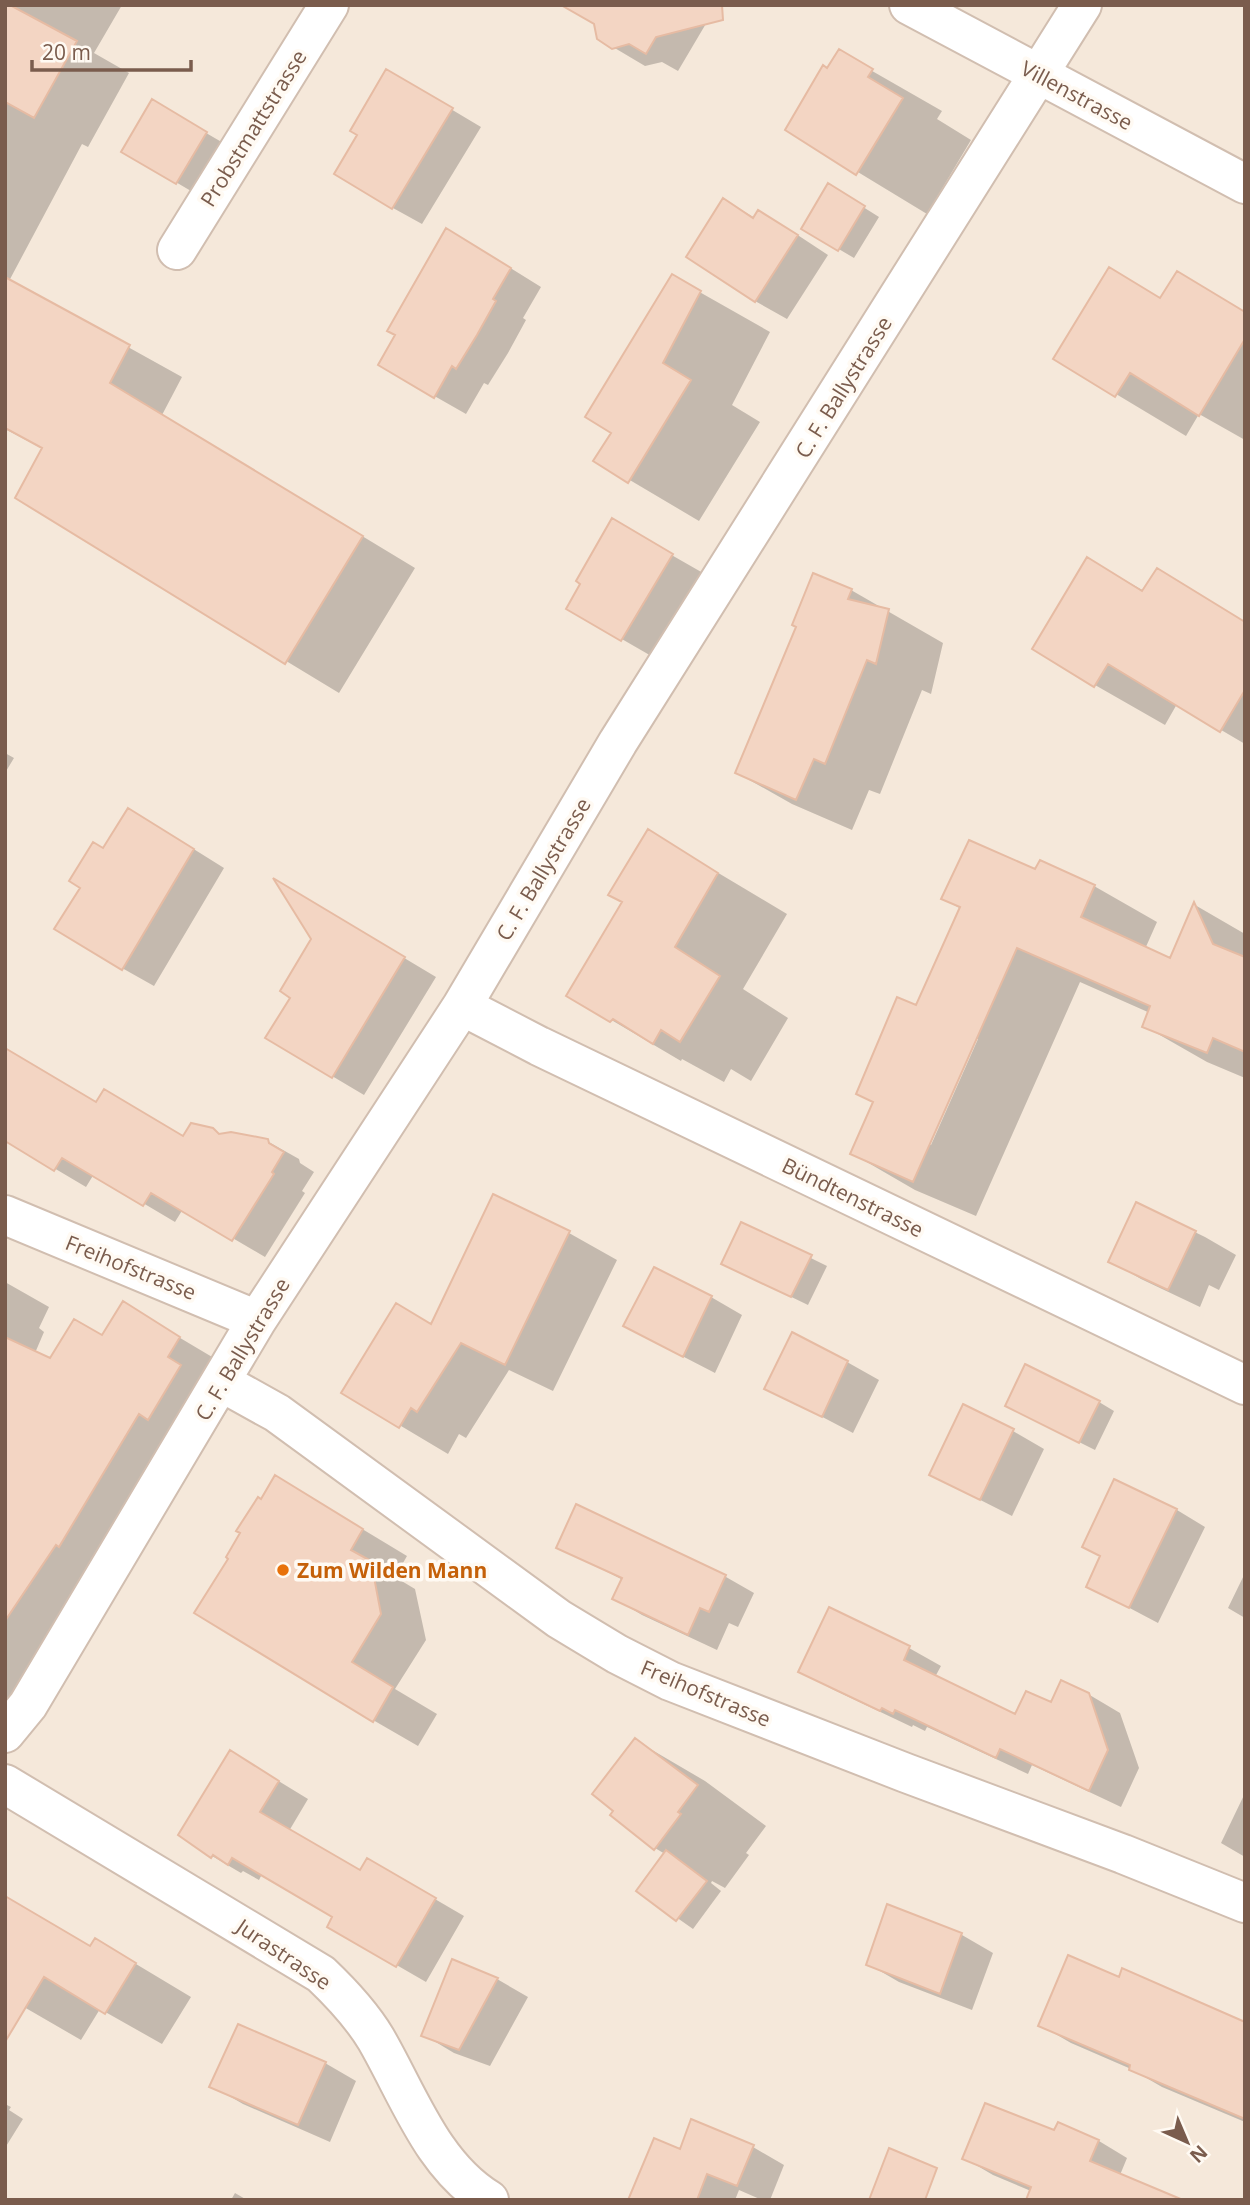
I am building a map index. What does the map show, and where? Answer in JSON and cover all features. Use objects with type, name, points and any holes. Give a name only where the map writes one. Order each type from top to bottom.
[{"type":"street","name":"Probstmattstrasse","points":[[177,250],[329,5]]},
{"type":"street","name":"Villenstrasse","points":[[909,5],[1245,184]]},
{"type":"street","name":"C. F. Ballystrasse","points":[[5,1732],[28,1705],[257,1320],[462,1006],[618,742],[1083,5]]},
{"type":"street","name":"Bündtenstrasse","points":[[462,1006],[539,1046],[1245,1385]]},
{"type":"street","name":"Freihofstrasse","points":[[5,1215],[257,1320]]},
{"type":"street","name":"Freihofstrasse","points":[[221,1382],[277,1413],[559,1619],[617,1654],[670,1681],[1245,1903]]},
{"type":"street","name":"Jurastrasse","points":[[5,1784],[321,1974],[353,2005],[375,2037],[450,2168],[472,2189],[489,2200]]},
{"type":"shaded area","points":[[5,5],[1245,5],[1245,2200],[5,2200]]},
{"type":"building","points":[[5,5],[10,5],[77,41],[34,118],[5,102]]},
{"type":"building","points":[[561,5],[722,5],[723,20],[656,37],[646,54],[629,44],[612,49],[597,39],[594,24]]},
{"type":"building","points":[[839,49],[873,69],[868,77],[903,98],[856,175],[785,130],[823,65],[827,68]]},
{"type":"building","points":[[386,69],[453,108],[392,209],[334,174],[357,135],[350,131]]},
{"type":"building","points":[[152,99],[207,132],[176,184],[121,152]]},
{"type":"building","points":[[828,183],[865,206],[838,251],[801,229]]},
{"type":"building","points":[[723,198],[753,218],[758,210],[798,235],[755,302],[686,257]]},
{"type":"building","points":[[446,228],[511,268],[477,335],[456,369],[452,366],[434,398],[378,365],[395,335],[387,331]]},
{"type":"building","points":[[1109,267],[1160,298],[1177,271],[1245,312],[1245,339],[1199,416],[1130,373],[1115,397],[1053,359]]},
{"type":"building","points":[[672,274],[701,291],[663,363],[691,380],[628,483],[593,461],[611,433],[585,417]]},
{"type":"building","points":[[5,277],[130,345],[110,383],[363,536],[285,664],[15,498],[42,448],[5,428]]},
{"type":"building","points":[[612,518],[673,554],[621,641],[566,609],[580,584],[576,581]]},
{"type":"building","points":[[1087,557],[1142,591],[1157,568],[1245,622],[1245,690],[1220,732],[1108,664],[1094,687],[1032,649]]},
{"type":"building","points":[[813,573],[852,589],[848,599],[889,609],[876,664],[867,660],[825,764],[814,759],[796,800],[735,773],[796,627],[792,625]]},
{"type":"building","points":[[128,808],[194,849],[122,970],[54,929],[80,888],[69,881],[93,842],[103,848]]},
{"type":"building","points":[[648,829],[718,873],[675,947],[720,976],[680,1042],[661,1030],[653,1044],[613,1019],[610,1022],[566,996],[622,902],[608,895]]},
{"type":"building","points":[[969,840],[1035,869],[1040,860],[1095,885],[1081,917],[1170,958],[1194,902],[1213,944],[1245,957],[1245,1052],[1213,1038],[1207,1053],[1142,1027],[1150,1006],[1017,948],[913,1182],[850,1154],[873,1102],[856,1094],[897,997],[916,1005],[960,907],[941,899]]},
{"type":"building","points":[[273,878],[405,957],[332,1078],[265,1038],[290,998],[280,991],[311,939]]},
{"type":"building","points":[[5,1048],[96,1102],[104,1089],[183,1136],[191,1123],[213,1128],[219,1134],[231,1132],[268,1139],[269,1143],[284,1152],[272,1172],[274,1174],[232,1241],[151,1193],[143,1206],[62,1158],[54,1171],[5,1141]]},
{"type":"building","points":[[493,1194],[570,1231],[505,1365],[461,1343],[417,1412],[411,1408],[399,1428],[341,1393],[396,1303],[431,1324]]},
{"type":"building","points":[[1136,1202],[1196,1231],[1168,1290],[1108,1262]]},
{"type":"building","points":[[741,1222],[812,1255],[791,1297],[721,1264]]},
{"type":"building","points":[[654,1267],[712,1296],[683,1357],[623,1326]]},
{"type":"building","points":[[123,1301],[180,1337],[168,1357],[181,1365],[148,1420],[139,1414],[59,1547],[56,1545],[5,1621],[5,1337],[50,1358],[74,1319],[102,1335]]},
{"type":"building","points":[[792,1332],[848,1361],[822,1417],[764,1389]]},
{"type":"building","points":[[1025,1364],[1100,1401],[1079,1443],[1005,1406]]},
{"type":"building","points":[[963,1404],[1014,1429],[980,1500],[929,1475]]},
{"type":"building","points":[[275,1475],[363,1529],[351,1550],[371,1561],[381,1614],[352,1662],[393,1687],[373,1722],[194,1613],[228,1559],[226,1557],[240,1533],[236,1531],[258,1497],[261,1499]]},
{"type":"building","points":[[1114,1479],[1177,1509],[1129,1608],[1086,1587],[1100,1556],[1082,1547]]},
{"type":"building","points":[[576,1504],[726,1575],[709,1612],[700,1608],[688,1635],[612,1599],[622,1578],[556,1548]]},
{"type":"building","points":[[829,1607],[910,1646],[904,1660],[1015,1714],[1026,1691],[1051,1702],[1061,1680],[1089,1693],[1108,1750],[1089,1791],[1000,1749],[996,1758],[895,1710],[893,1714],[882,1708],[880,1711],[798,1672]]},
{"type":"building","points":[[635,1738],[698,1785],[678,1812],[681,1814],[654,1850],[610,1815],[613,1811],[592,1794]]},
{"type":"building","points":[[230,1750],[279,1781],[260,1812],[360,1870],[367,1858],[436,1898],[396,1967],[327,1927],[332,1917],[232,1858],[228,1865],[213,1855],[211,1858],[178,1835]]},
{"type":"building","points":[[666,1850],[707,1881],[676,1921],[636,1891]]},
{"type":"building","points":[[5,1896],[90,1946],[95,1938],[136,1963],[105,2014],[44,1977],[5,2042]]},
{"type":"building","points":[[887,1904],[962,1933],[940,1994],[866,1965]]},
{"type":"building","points":[[1068,1955],[1119,1977],[1122,1968],[1245,2022],[1245,2119],[1129,2070],[1130,2065],[1038,2026]]},
{"type":"building","points":[[452,1959],[498,1978],[459,2050],[421,2036]]},
{"type":"building","points":[[238,2024],[326,2062],[298,2125],[209,2087]]},
{"type":"building","points":[[985,2103],[1054,2130],[1058,2122],[1099,2140],[1090,2161],[1183,2200],[1026,2200],[1031,2187],[962,2159]]},
{"type":"building","points":[[691,2119],[754,2145],[737,2186],[707,2174],[697,2200],[628,2200],[654,2138],[680,2149]]},
{"type":"building","points":[[889,2148],[937,2168],[925,2200],[869,2200]]},
{"type":"place","name":"Zum Wilden Mann","points":[[283,1570]]}]
